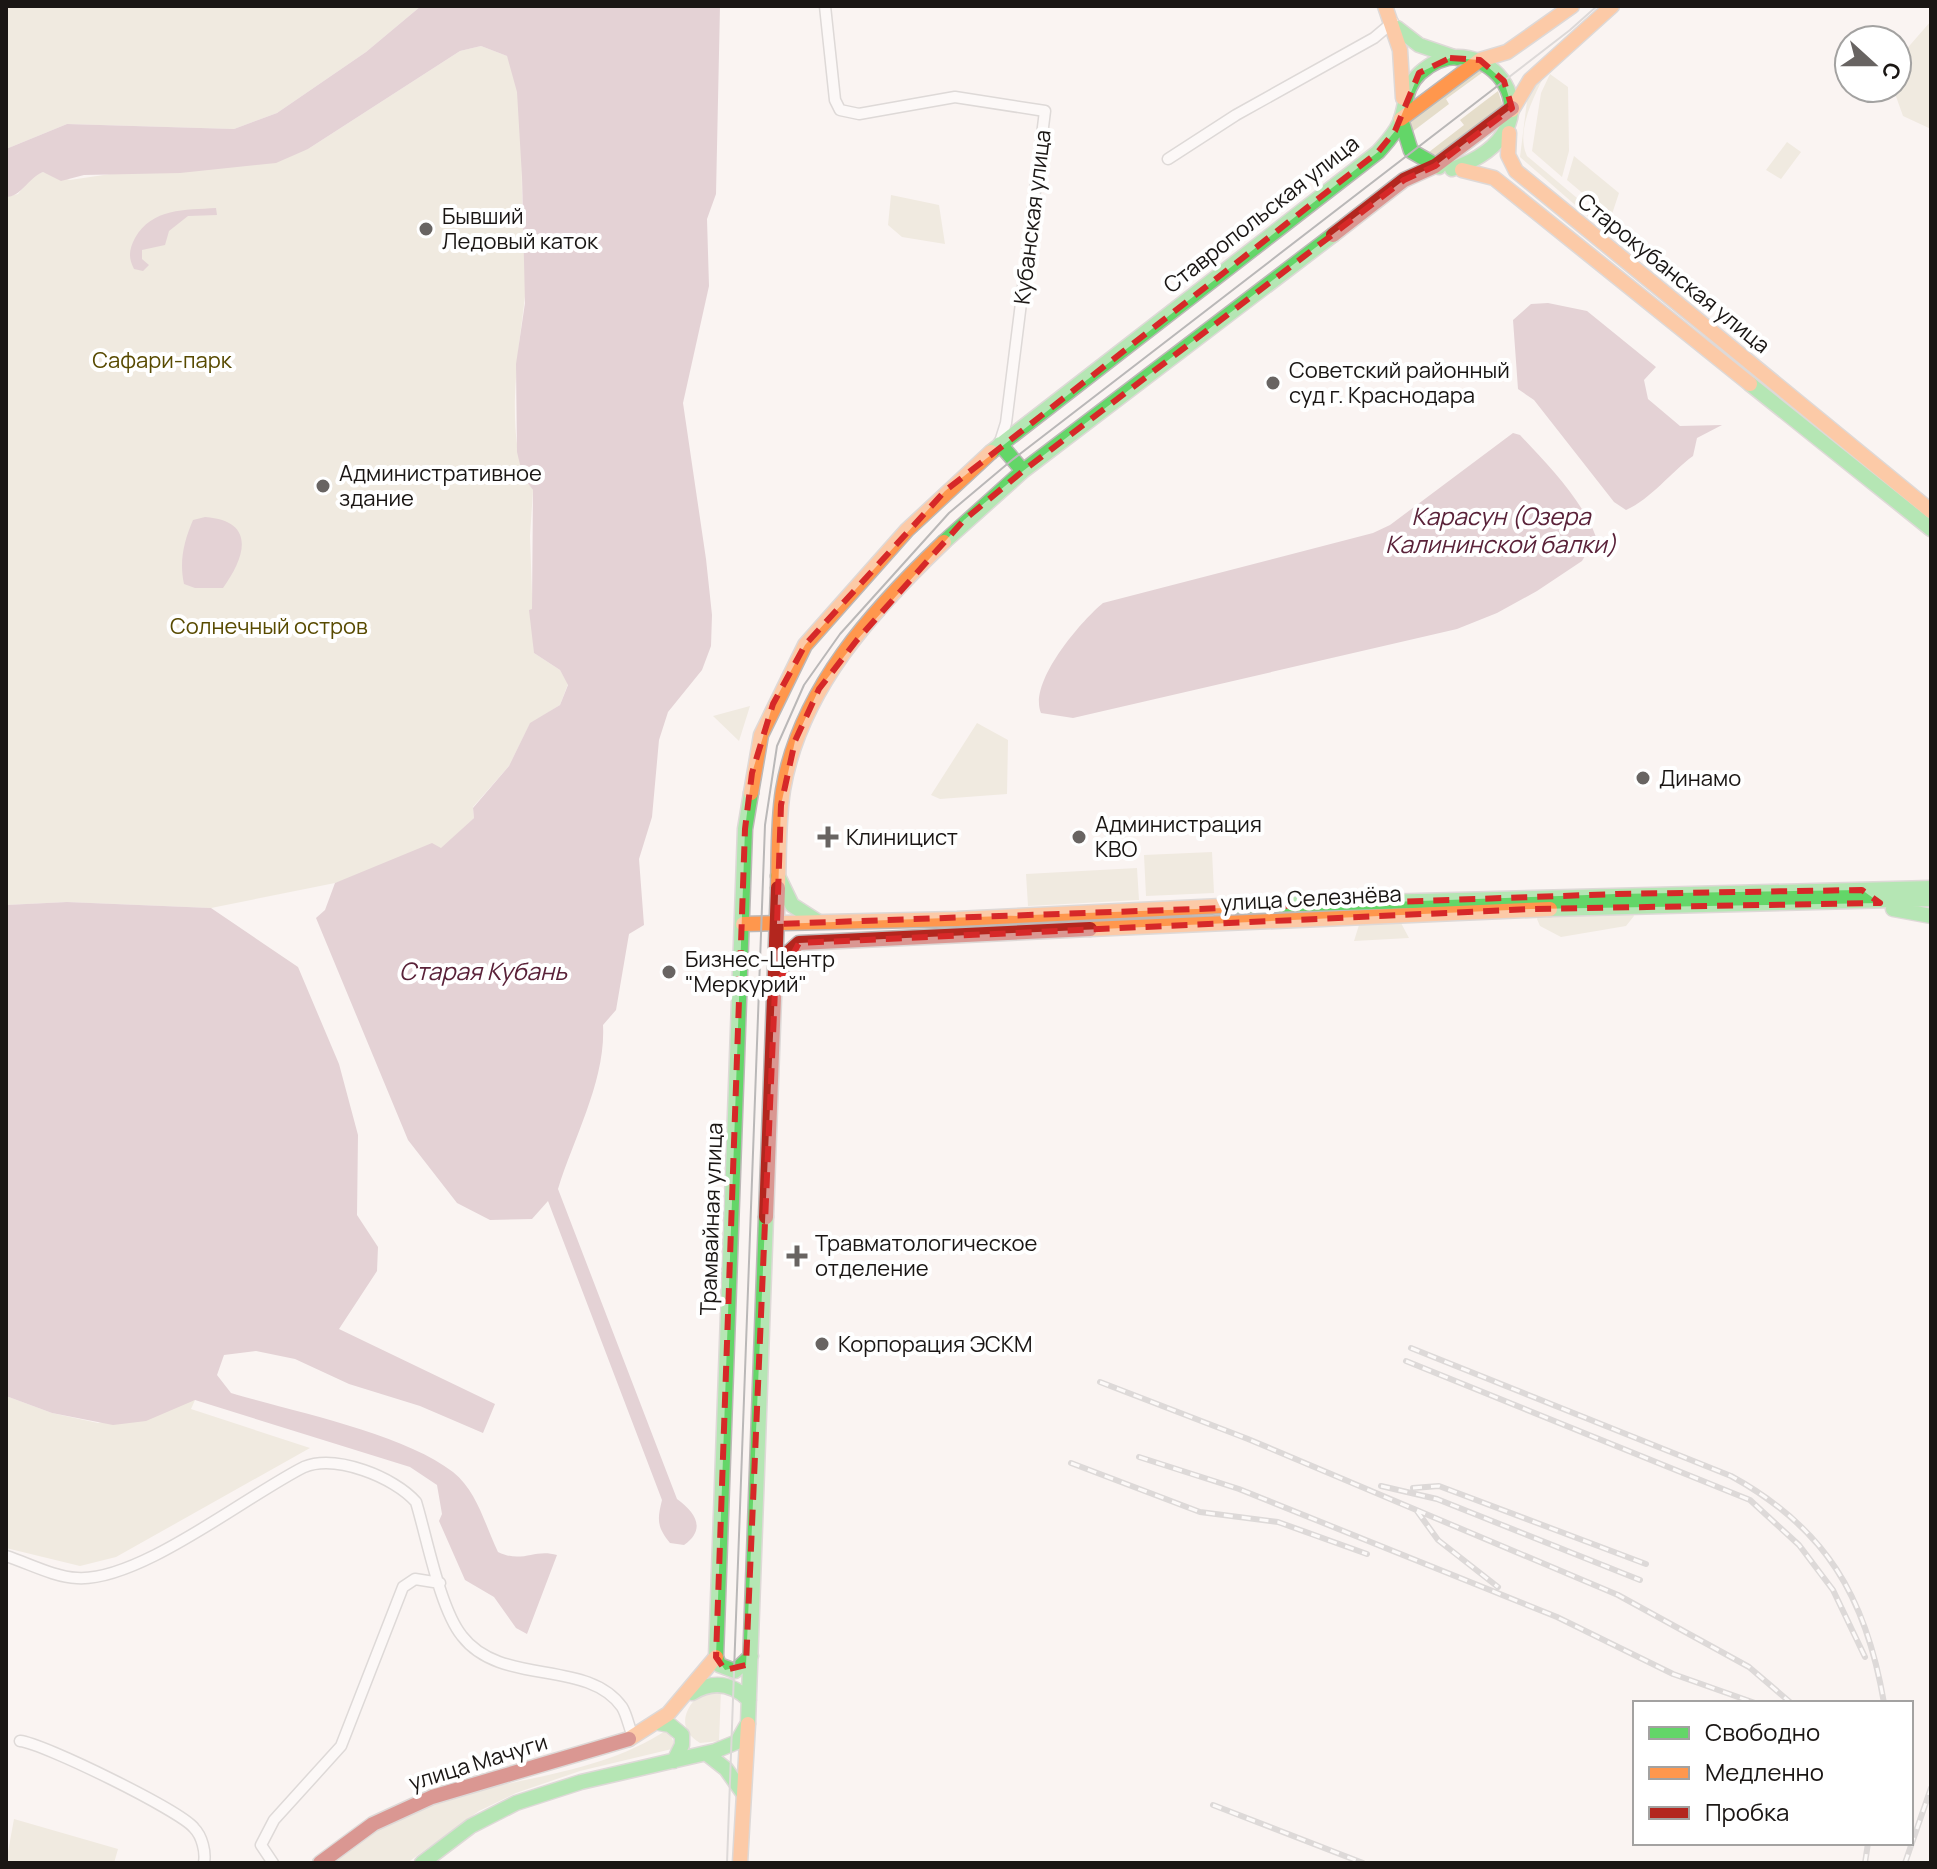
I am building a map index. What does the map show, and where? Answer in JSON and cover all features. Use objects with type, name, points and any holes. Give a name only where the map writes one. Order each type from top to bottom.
[{"type":"main road","points":[[1385,6],[1395,25],[1404,67],[1403,100]]},
{"type":"main road","points":[[1435,166],[1411,151],[1401,119],[1480,60],[1507,52],[1572,6]]},
{"type":"main road","points":[[1452,169],[1477,163],[1496,150],[1506,135],[1512,108],[1530,78],[1593,27],[1612,6]]},
{"type":"main road","points":[[1395,25],[1419,45],[1457,58],[1480,60],[1504,81],[1512,108]]},
{"type":"main road","points":[[1403,100],[1419,73],[1435,63],[1457,58]]},
{"type":"main road","name":"Ставропольская улица","points":[[761,735],[773,704],[805,645],[916,520],[1000,444],[1378,152],[1401,119],[1403,100]]},
{"type":"main road","points":[[740,1863],[751,1656],[781,805],[795,741],[819,689],[857,640],[964,520],[1023,471],[1404,180],[1435,166],[1512,108]]},
{"type":"main road","name":"Старокубанская улица","points":[[1512,108],[1508,155],[1516,171],[1931,511]]},
{"type":"main road","name":"Старокубанская улица","points":[[1435,166],[1481,172],[1494,178],[1931,529]]},
{"type":"main road","points":[[1000,444],[1023,471]]},
{"type":"main road","name":"Трамвайная улица","points":[[716,1657],[747,802],[761,735]]},
{"type":"main road","points":[[778,876],[792,905],[821,923]]},
{"type":"main road","name":"улица Селезнёва","points":[[743,924],[1335,901],[1862,890],[1927,903]]},
{"type":"main road","name":"улица Селезнёва","points":[[1862,890],[1887,908],[1927,903]]},
{"type":"main road","name":"улица Селезнёва","points":[[775,989],[784,960],[799,943],[1531,909],[1880,903]]},
{"type":"main road","points":[[716,1657],[725,1670],[735,1671],[742,1668],[751,1656]]},
{"type":"main road","name":"улица Мачуги","points":[[320,1863],[346,1838],[390,1812],[448,1790],[591,1752],[659,1723],[687,1697],[716,1657]]},
{"type":"main road","points":[[687,1697],[699,1688],[719,1683],[734,1688],[749,1700]]},
{"type":"main road","points":[[659,1723],[670,1725],[682,1735],[682,1745],[674,1761]]},
{"type":"main road","points":[[422,1863],[471,1826],[516,1803],[581,1782],[707,1754],[737,1742],[748,1723]]},
{"type":"main road","points":[[707,1754],[730,1773],[743,1793]]},
{"type":"street","name":"Кубанская улица","points":[[825,6],[835,100],[840,110],[859,114],[955,97],[1045,111],[1006,423],[1000,444]]},
{"type":"street","points":[[1168,159],[1236,115],[1395,25]]},
{"type":"street","points":[[6,1556],[75,1578],[116,1571],[149,1557],[317,1462],[352,1468],[406,1491],[416,1502],[449,1615],[461,1636],[479,1655],[496,1663],[582,1681],[607,1694],[622,1708],[633,1736]]},
{"type":"street","points":[[273,1863],[261,1845],[274,1820],[341,1746],[403,1587],[415,1579],[440,1583]]},
{"type":"street","points":[[20,1741],[52,1750],[101,1774],[194,1827],[204,1848],[204,1863]]},
{"type":"highlighted area","points":[[1450,58],[1480,60],[1504,81],[1512,108],[1435,166],[1404,180],[1023,471],[964,520],[857,640],[819,689],[795,741],[781,805],[777,924],[1616,894],[1862,890],[1880,903],[1531,909],[799,943],[775,989],[746,1665],[725,1670],[716,1657],[745,829],[752,773],[773,704],[805,645],[945,491],[1378,152],[1395,131],[1419,73]]},
{"type":"green space","points":[[6,6],[421,6],[366,52],[277,113],[234,129],[67,124],[6,149]]},
{"type":"green space","points":[[1931,21],[1931,129],[1903,116],[1899,104],[1913,104],[1913,42]]},
{"type":"green space","name":"Солнечный остров","points":[[481,46],[507,56],[520,106],[526,278],[516,374],[515,427],[524,473],[533,490],[530,536],[534,653],[560,670],[568,684],[560,705],[530,724],[509,766],[473,807],[474,818],[441,849],[335,883],[211,908],[67,902],[6,905],[6,197],[18,194],[32,176],[43,172],[70,180],[124,172],[164,173],[308,149],[460,51]]},
{"type":"green space","points":[[1474,68],[1483,72],[1446,99],[1449,104],[1412,132],[1409,121]]},
{"type":"green space","points":[[1546,72],[1525,124],[1523,135],[1527,156],[1608,224],[1604,230],[1520,157],[1528,93]]},
{"type":"green space","points":[[1550,74],[1568,87],[1569,151],[1562,177],[1532,151],[1541,93]]},
{"type":"green space","points":[[1498,91],[1503,106],[1442,158],[1429,152],[1464,125],[1460,120]]},
{"type":"green space","points":[[1787,142],[1801,152],[1781,179],[1766,170]]},
{"type":"green space","points":[[1574,156],[1619,193],[1611,217],[1567,180]]},
{"type":"green space","points":[[891,195],[939,205],[945,244],[902,237],[888,225]]},
{"type":"green space","points":[[750,706],[739,741],[713,716]]},
{"type":"green space","points":[[977,723],[1008,740],[1007,794],[940,799],[931,795]]},
{"type":"green space","points":[[1212,852],[1214,893],[1146,896],[1144,855]]},
{"type":"green space","points":[[1137,868],[1139,900],[1028,906],[1026,874]]},
{"type":"green space","points":[[1631,910],[1634,916],[1626,926],[1561,937],[1540,926],[1537,919],[1540,913]]},
{"type":"green space","points":[[1401,923],[1409,938],[1354,941],[1359,925]]},
{"type":"green space","points":[[6,1396],[52,1413],[98,1423],[195,1400],[191,1409],[310,1448],[116,1557],[80,1566],[6,1548]]},
{"type":"green space","points":[[721,1690],[719,1741],[700,1743],[687,1731],[688,1710],[704,1691]]},
{"type":"green space","points":[[668,1729],[676,1748],[580,1771],[516,1793],[479,1811],[407,1863],[332,1863],[392,1820],[425,1806],[603,1760],[636,1747]]},
{"type":"green space","points":[[14,1819],[118,1849],[114,1863],[6,1863]]},
{"type":"water","name":"Старая Кубань","points":[[421,6],[720,6],[716,194],[707,219],[709,286],[683,403],[706,559],[712,615],[711,646],[702,670],[668,712],[659,740],[652,817],[639,859],[644,925],[629,934],[616,1010],[603,1025],[603,1046],[594,1087],[558,1189],[677,1499],[689,1509],[696,1521],[695,1533],[684,1545],[670,1543],[660,1528],[662,1500],[548,1201],[532,1219],[490,1220],[457,1203],[408,1140],[316,918],[325,910],[335,883],[432,843],[441,848],[474,818],[473,808],[509,766],[530,723],[560,705],[568,685],[560,670],[534,653],[529,610],[532,609],[533,490],[523,477],[517,452],[516,364],[525,303],[522,177],[517,92],[507,56],[481,46],[460,51],[308,149],[276,163],[180,173],[84,175],[61,181],[43,172],[16,194],[6,197],[6,149],[67,124],[234,129],[277,113],[366,52]]},
{"type":"water","points":[[216,208],[217,215],[188,216],[169,231],[165,245],[142,250],[142,259],[149,265],[143,271],[134,269],[130,257],[131,246],[150,221],[170,212]]},
{"type":"water","name":"Карасун (Озера Калининской балки)","points":[[1548,303],[1587,311],[1656,367],[1644,380],[1648,399],[1680,426],[1722,425],[1697,438],[1693,456],[1644,499],[1626,510],[1614,502],[1534,400],[1518,389],[1513,320],[1531,304]]},
{"type":"water","name":"Карасун (Озера Калининской балки)","points":[[1513,433],[1520,435],[1563,483],[1582,509],[1596,537],[1582,561],[1537,591],[1497,613],[1457,629],[1073,718],[1041,713],[1039,700],[1042,686],[1058,654],[1103,603],[1373,533],[1390,525]]},
{"type":"water","points":[[205,517],[233,525],[242,542],[237,564],[223,588],[195,588],[184,584],[182,559],[187,536],[193,520]]},
{"type":"water","points":[[67,902],[211,908],[298,967],[339,1064],[358,1135],[357,1215],[378,1247],[377,1271],[339,1329],[495,1404],[483,1433],[420,1406],[349,1384],[295,1359],[256,1351],[224,1355],[217,1375],[231,1393],[378,1435],[432,1458],[453,1472],[468,1489],[498,1552],[515,1557],[542,1553],[557,1555],[527,1634],[516,1628],[494,1597],[465,1580],[439,1521],[442,1514],[437,1485],[410,1467],[195,1400],[146,1421],[113,1425],[52,1413],[6,1396],[6,905]]},
{"type":"tram line","points":[[727,1863],[765,825],[777,746],[804,685],[840,634],[949,513],[1012,460],[1570,30],[1597,6]]},
{"type":"railway","points":[[1411,1348],[1731,1476],[1764,1496],[1792,1518],[1816,1543],[1853,1598],[1866,1630],[1884,1701]]},
{"type":"railway","points":[[1406,1361],[1750,1500],[1799,1545],[1833,1590],[1865,1657]]},
{"type":"railway","points":[[1100,1382],[1248,1439],[1618,1595],[1749,1667],[1789,1701]]},
{"type":"railway","points":[[1139,1457],[1239,1489],[1557,1617],[1673,1674],[1749,1701]]},
{"type":"railway","points":[[1071,1463],[1200,1512],[1278,1522],[1367,1554]]},
{"type":"railway","points":[[1381,1486],[1437,1499],[1640,1580]]},
{"type":"railway","points":[[1413,1488],[1439,1486],[1646,1564]]},
{"type":"railway","points":[[1417,1511],[1438,1540],[1498,1587]]},
{"type":"railway","points":[[1913,1840],[1931,1788]]},
{"type":"railway","points":[[1213,1805],[1363,1863]]},
{"type":"railway","points":[[1865,1863],[1868,1845]]},
{"type":"railway","points":[[1905,1863],[1911,1845]]},
{"type":"traffic: fast","points":[[1397,28],[1419,45],[1457,58]]},
{"type":"traffic: fast","points":[[991,452],[1378,152],[1398,126],[1408,90],[1420,73],[1444,59],[1468,58],[1489,67],[1505,84],[1511,105],[1506,128],[1488,150],[1452,169]]},
{"type":"traffic: fast","points":[[1401,119],[1411,151],[1439,167]]},
{"type":"traffic: fast","points":[[944,542],[1023,471],[1333,235]]},
{"type":"traffic: fast","points":[[1750,384],[1931,529]]},
{"type":"traffic: fast","points":[[1000,444],[1023,471]]},
{"type":"traffic: fast","points":[[751,793],[745,829],[716,1657],[719,1665],[735,1671],[751,1656]]},
{"type":"traffic: fast","points":[[778,876],[792,905],[817,921]]},
{"type":"traffic: fast","points":[[1222,906],[1931,888]]},
{"type":"traffic: fast","points":[[1550,909],[1931,899]]},
{"type":"traffic: fast","points":[[1893,909],[1931,916]]},
{"type":"traffic: fast","points":[[422,1863],[471,1826],[516,1803],[581,1782],[715,1751],[737,1742],[748,1723],[766,1217]]},
{"type":"traffic: fast","points":[[692,1693],[707,1686],[722,1685],[736,1690],[749,1700]]},
{"type":"traffic: fast","points":[[659,1723],[670,1725],[682,1735],[682,1745],[674,1761]]},
{"type":"traffic: fast","points":[[707,1754],[726,1769],[743,1793]]},
{"type":"traffic: slow","points":[[1385,6],[1400,50],[1403,98]]},
{"type":"traffic: slow","points":[[1401,119],[1480,60],[1507,52],[1572,6]]},
{"type":"traffic: slow","points":[[1512,110],[1530,80],[1612,6]]},
{"type":"traffic: slow","points":[[1509,133],[1508,155],[1516,171],[1931,511]]},
{"type":"traffic: slow","points":[[1462,170],[1494,178],[1750,384]]},
{"type":"traffic: slow","points":[[751,793],[761,735],[805,645],[907,530],[991,452]]},
{"type":"traffic: slow","points":[[778,888],[783,790],[805,718],[843,654],[866,624],[944,542]]},
{"type":"traffic: slow","points":[[743,924],[957,919],[1222,906]]},
{"type":"traffic: slow","points":[[1090,929],[1550,909]]},
{"type":"traffic: slow","points":[[629,1739],[668,1714],[716,1657]]},
{"type":"traffic: slow","points":[[740,1863],[748,1724]]},
{"type":"traffic: jam","points":[[1333,235],[1404,180],[1435,166],[1512,108]]},
{"type":"traffic: jam","points":[[766,1217],[778,888]]},
{"type":"traffic: jam","points":[[778,978],[789,952],[799,943],[1090,929]]},
{"type":"traffic: jam","points":[[320,1863],[373,1824],[432,1797],[629,1739]]},
{"type":"place","name":"Бывший Ледовый каток","points":[[426,229]]},
{"type":"place","name":"Советский районный суд г. Краснодара","points":[[1273,383]]},
{"type":"place","name":"Административное здание","points":[[323,486]]},
{"type":"place","name":"Динамо","points":[[1643,778]]},
{"type":"place","name":"Клиницист","points":[[828,837]]},
{"type":"place","name":"Администрация КВО","points":[[1079,837]]},
{"type":"place","name":"Бизнес-Центр \"Меркурий\"","points":[[669,972]]},
{"type":"place","name":"Травматологическое отделение","points":[[797,1256]]},
{"type":"place","name":"Корпорация ЭСКМ","points":[[822,1344]]},
{"type":"park label","name":"Сафари-парк","points":[[162,360]]}]
